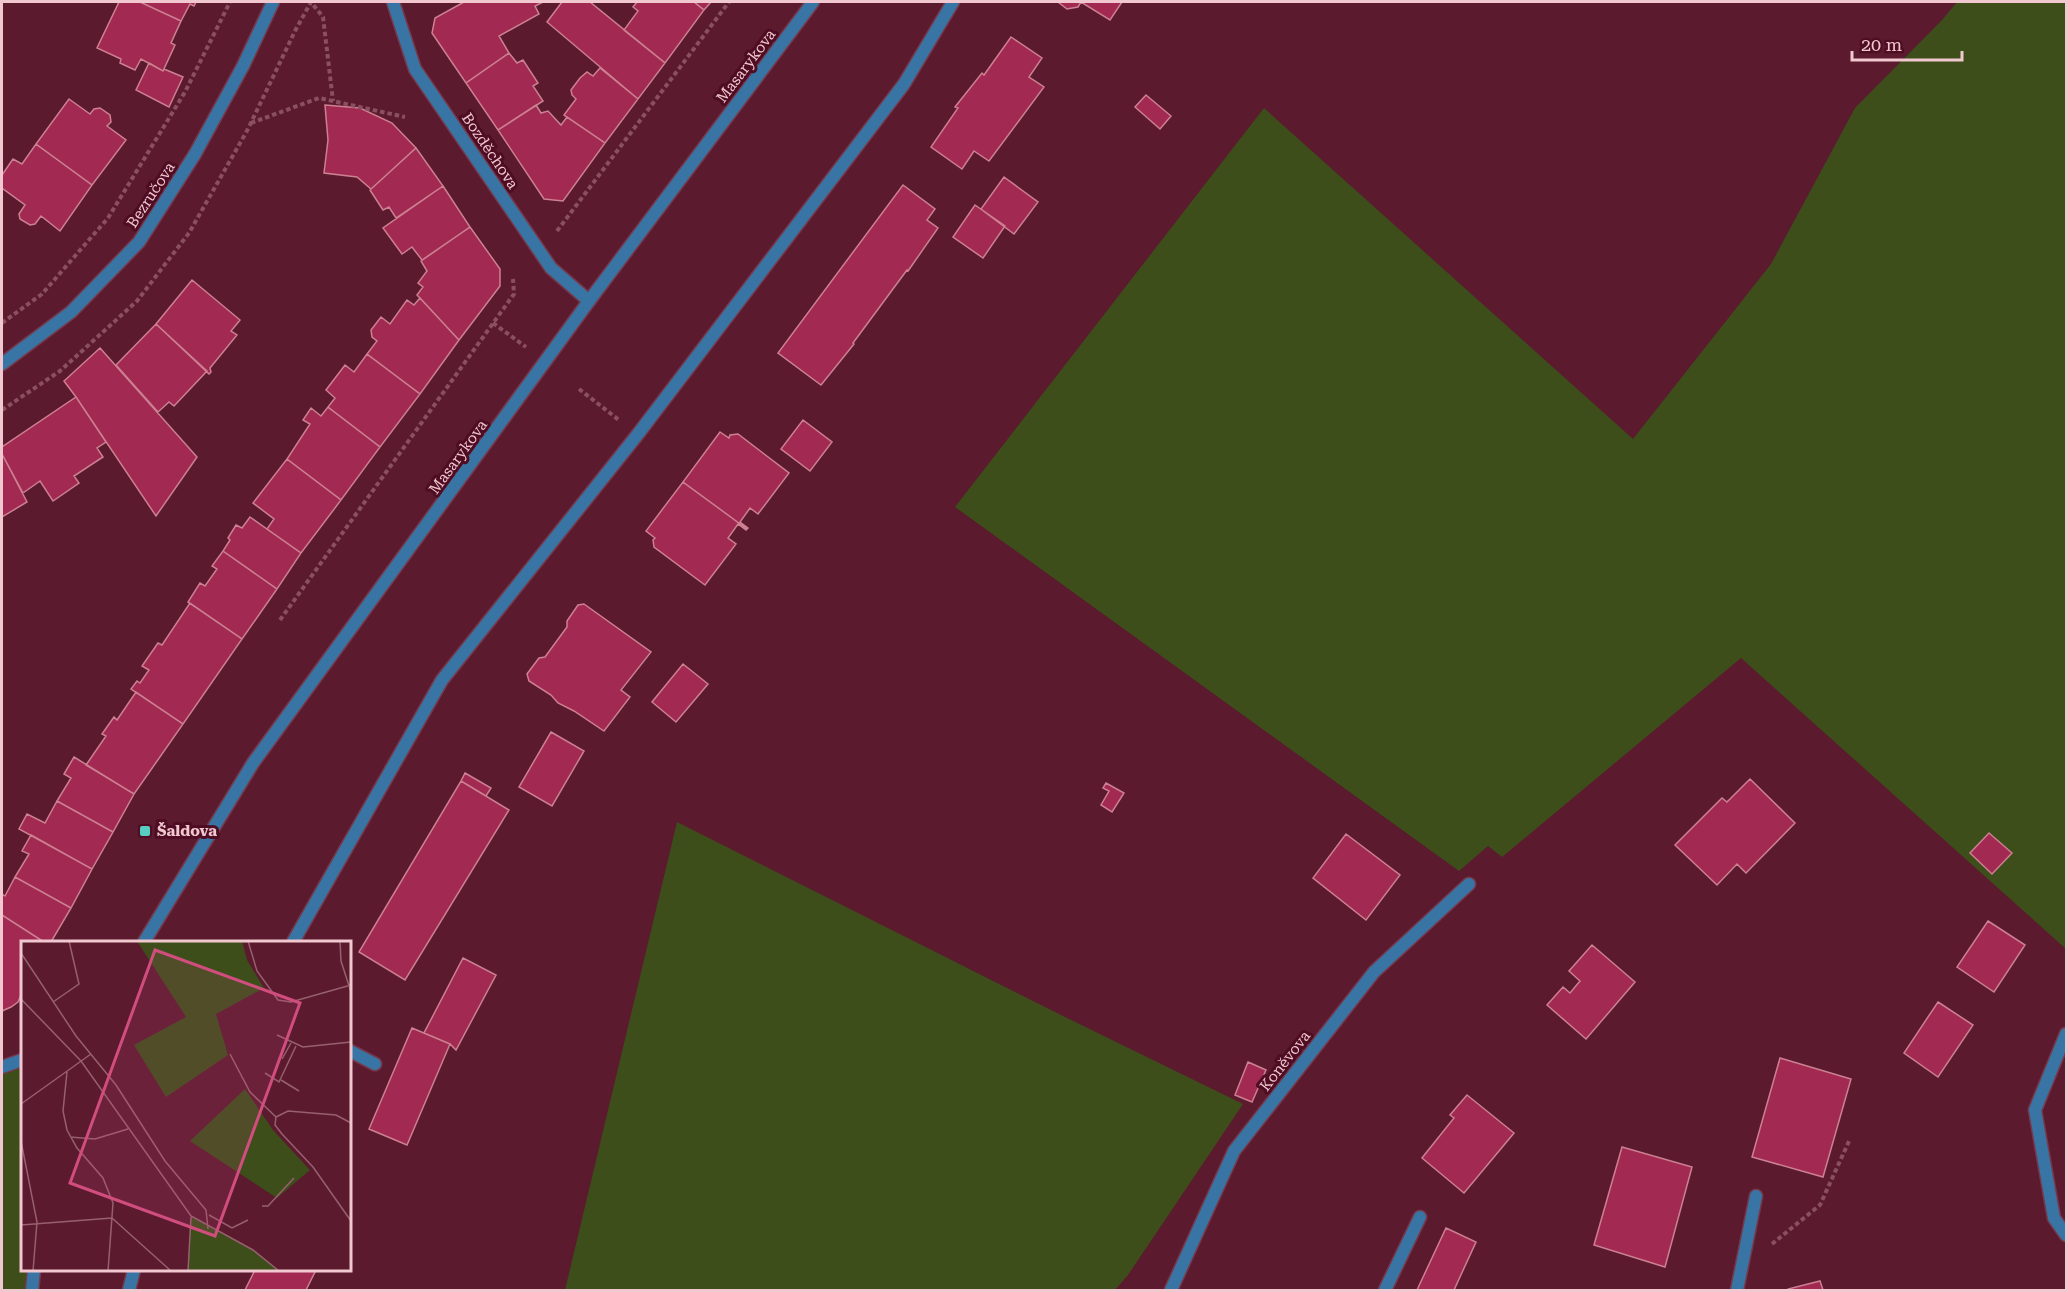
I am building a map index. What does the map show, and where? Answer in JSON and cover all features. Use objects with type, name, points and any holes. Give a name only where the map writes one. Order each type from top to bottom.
[{"type":"street","name":"Bezručova","points":[[2,364],[71,312],[139,242],[195,154],[243,66],[273,2]]},
{"type":"street","name":"Bozděchova","points":[[393,2],[415,69],[551,268],[589,301]]},
{"type":"street","name":"Masarykova","points":[[145,941],[254,763],[589,301],[813,2]]},
{"type":"street","points":[[294,941],[442,680],[642,429],[904,84],[953,2]]},
{"type":"street","name":"Koněvova","points":[[1171,1290],[1234,1151],[1374,972],[1469,884]]},
{"type":"street","points":[[2067,1034],[2063,1038],[2035,1110],[2054,1218],[2067,1235]]},
{"type":"street","points":[[351,1052],[375,1064]]},
{"type":"street","points":[[2,1067],[21,1060]]},
{"type":"street","points":[[1737,1290],[1756,1196]]},
{"type":"street","points":[[1385,1290],[1420,1217]]},
{"type":"street","points":[[32,1290],[34,1271]]},
{"type":"street","points":[[129,1290],[134,1271]]},
{"type":"path","points":[[2,323],[42,294],[108,218],[185,92],[230,2]]},
{"type":"path","points":[[311,2],[323,17],[333,101]]},
{"type":"path","points":[[557,231],[729,2]]},
{"type":"path","points":[[251,123],[319,98],[405,117]]},
{"type":"path","points":[[280,620],[514,294],[513,279]]},
{"type":"path","points":[[493,323],[530,351]]},
{"type":"path","points":[[579,389],[619,420]]},
{"type":"path","points":[[1742,1269],[1820,1205],[1850,1139]]},
{"type":"green space","points":[[1957,2],[2066,2],[2066,949],[1741,658],[1502,857],[1488,846],[1459,871],[955,507],[1264,108],[1633,439],[1771,264],[1855,108]]},
{"type":"green space","points":[[677,822],[1243,1104],[1128,1275],[1115,1290],[565,1290]]},
{"type":"green space","points":[[21,1060],[21,1271],[34,1271],[32,1290],[2,1290],[2,1067]]},
{"type":"building","points":[[119,2],[140,2],[181,21],[171,43],[175,45],[163,71],[141,59],[135,70],[120,63],[121,59],[97,48]]},
{"type":"building","points":[[140,2],[196,2],[194,6],[190,4],[181,21]]},
{"type":"building","points":[[464,2],[543,2],[535,6],[539,14],[499,36],[509,53],[466,83],[432,33],[435,18]]},
{"type":"building","points":[[562,2],[590,2],[665,63],[638,99],[547,22]]},
{"type":"building","points":[[637,2],[694,2],[704,10],[665,63],[624,30],[638,11],[633,7]]},
{"type":"building","points":[[694,2],[711,2],[704,10]]},
{"type":"building","points":[[1058,2],[1081,2],[1078,7],[1067,9]]},
{"type":"building","points":[[1081,2],[1122,2],[1110,20]]},
{"type":"building","points":[[1011,37],[1042,58],[1029,77],[1044,87],[989,161],[974,151],[962,169],[931,147],[958,108],[955,107],[982,73],[984,75]]},
{"type":"building","points":[[509,53],[517,63],[523,60],[538,83],[533,86],[543,101],[498,130],[466,83]]},
{"type":"building","points":[[149,63],[163,71],[164,69],[183,77],[169,107],[136,90]]},
{"type":"building","points":[[600,68],[638,99],[605,143],[564,115],[576,99],[571,90],[580,78],[587,72],[593,76]]},
{"type":"building","points":[[1146,95],[1171,116],[1160,129],[1135,107]]},
{"type":"building","points":[[69,99],[90,114],[94,109],[100,108],[110,115],[111,122],[107,126],[126,140],[92,185],[36,144]]},
{"type":"building","points":[[325,105],[360,108],[392,123],[416,148],[371,189],[357,177],[324,173],[328,140]]},
{"type":"building","points":[[536,105],[541,113],[548,111],[561,125],[567,117],[605,143],[563,201],[544,199],[498,130]]},
{"type":"building","points":[[36,144],[92,185],[60,231],[41,216],[35,224],[30,225],[20,219],[19,214],[25,205],[2,188],[2,175],[13,159],[22,164]]},
{"type":"building","points":[[416,148],[443,186],[396,218],[389,207],[383,210],[370,190]]},
{"type":"building","points":[[1004,177],[1038,202],[1014,234],[981,209]]},
{"type":"building","points":[[903,185],[935,209],[927,220],[938,228],[854,344],[821,385],[778,353]]},
{"type":"building","points":[[443,186],[470,227],[422,260],[412,247],[402,254],[383,228]]},
{"type":"building","points":[[975,205],[1005,226],[983,258],[953,237]]},
{"type":"building","points":[[470,227],[500,269],[500,286],[459,340],[417,295],[423,287],[418,283],[427,271],[421,261]]},
{"type":"building","points":[[192,280],[240,320],[231,331],[237,335],[210,368],[209,374],[156,324]]},
{"type":"building","points":[[420,298],[459,340],[420,394],[367,354],[377,341],[372,337],[371,330],[381,317],[390,324],[407,300],[414,305]]},
{"type":"building","points":[[156,324],[207,371],[174,406],[169,402],[158,412],[116,365]]},
{"type":"building","points":[[100,348],[197,457],[156,516],[64,381]]},
{"type":"building","points":[[367,354],[420,394],[380,447],[328,407],[335,398],[326,390],[345,365],[354,372]]},
{"type":"building","points":[[76,397],[106,442],[97,448],[103,457],[74,476],[79,483],[53,501],[40,481],[23,493],[2,454],[2,447]]},
{"type":"building","points":[[328,407],[380,447],[341,500],[287,459],[310,424],[303,420],[311,408],[321,416]]},
{"type":"building","points":[[803,420],[832,442],[810,471],[781,449]]},
{"type":"building","points":[[720,432],[729,438],[730,435],[738,434],[789,473],[758,514],[750,508],[740,522],[747,529],[683,482]]},
{"type":"building","points":[[2,454],[27,502],[2,517]]},
{"type":"building","points":[[287,459],[341,500],[301,553],[267,529],[274,519],[253,503]]},
{"type":"building","points":[[683,482],[747,529],[738,524],[728,538],[736,544],[705,585],[654,547],[655,538],[646,531]]},
{"type":"building","points":[[250,517],[301,553],[277,589],[223,551],[236,525],[242,528]]},
{"type":"building","points":[[223,551],[277,589],[242,639],[188,602],[200,583],[205,586],[217,569],[212,566]]},
{"type":"building","points":[[190,603],[242,639],[183,724],[131,689],[137,681],[140,683],[149,670],[142,666],[158,643],[162,645]]},
{"type":"building","points":[[584,604],[651,652],[621,690],[630,697],[604,731],[558,703],[551,695],[529,681],[527,674],[539,658],[545,657],[567,627],[567,621],[578,605]]},
{"type":"building","points":[[683,664],[708,684],[676,722],[652,702]]},
{"type":"building","points":[[136,692],[183,724],[134,794],[86,765],[106,736],[102,734],[114,717],[117,720]]},
{"type":"building","points":[[551,732],[584,751],[552,806],[519,787]]},
{"type":"building","points":[[74,757],[134,794],[113,832],[57,801],[71,778],[64,774]]},
{"type":"building","points":[[465,773],[491,788],[486,796],[461,781]]},
{"type":"building","points":[[1750,779],[1795,823],[1746,873],[1737,864],[1717,885],[1675,845],[1722,798],[1727,802]]},
{"type":"building","points":[[461,781],[509,810],[405,980],[359,952]]},
{"type":"building","points":[[1106,783],[1124,793],[1112,812],[1101,805],[1109,791],[1103,788]]},
{"type":"building","points":[[57,801],[113,832],[92,869],[19,829],[27,814],[45,823]]},
{"type":"building","points":[[1989,833],[2012,853],[1992,874],[1970,853]]},
{"type":"building","points":[[1346,834],[1400,875],[1366,920],[1313,878]]},
{"type":"building","points":[[31,835],[92,869],[71,908],[15,877],[29,854],[22,851]]},
{"type":"building","points":[[15,877],[71,908],[52,941],[42,941],[2,915],[2,894],[5,896]]},
{"type":"building","points":[[2,915],[42,941],[21,941],[21,995],[18,1002],[2,1011]]},
{"type":"building","points":[[1988,921],[2025,945],[1994,992],[1957,967]]},
{"type":"building","points":[[1592,945],[1635,982],[1586,1039],[1547,1005],[1563,987],[1570,993],[1580,981],[1569,971]]},
{"type":"building","points":[[463,958],[496,975],[456,1050],[450,1044],[424,1033]]},
{"type":"building","points":[[1938,1002],[1973,1025],[1938,1077],[1904,1053]]},
{"type":"building","points":[[412,1028],[450,1044],[407,1145],[369,1129]]},
{"type":"building","points":[[1780,1058],[1851,1079],[1823,1177],[1752,1157]]},
{"type":"building","points":[[1248,1062],[1266,1070],[1252,1102],[1235,1095]]},
{"type":"building","points":[[1467,1095],[1514,1133],[1464,1193],[1422,1158],[1454,1118],[1450,1115]]},
{"type":"building","points":[[1622,1147],[1692,1167],[1665,1267],[1594,1245]]},
{"type":"building","points":[[1446,1228],[1476,1242],[1454,1290],[1417,1290]]},
{"type":"building","points":[[254,1271],[316,1271],[306,1290],[245,1290]]},
{"type":"building","points":[[1820,1281],[1823,1290],[1788,1290],[1788,1289]]},
{"type":"place","name":"Šaldova","points":[[145,831]]}]
